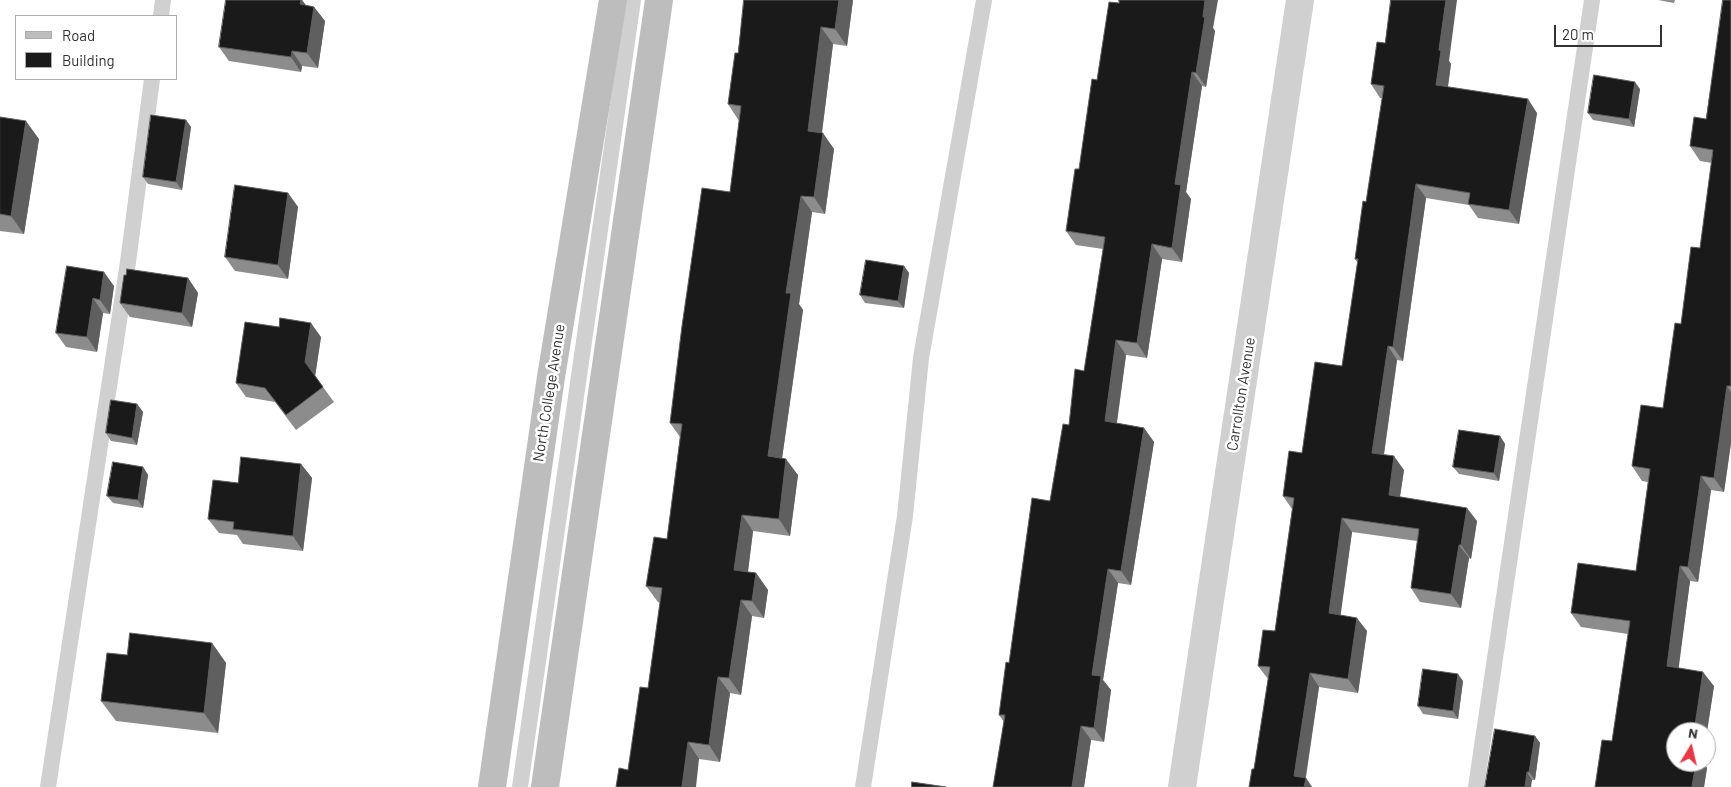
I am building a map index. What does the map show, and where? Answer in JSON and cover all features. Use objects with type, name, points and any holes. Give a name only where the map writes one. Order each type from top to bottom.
[{"type":"main road","name":"North College Avenue","points":[[492,787],[550,387],[613,0]]},
{"type":"main road","points":[[545,787],[659,0]]},
{"type":"street","name":"Carrollton Avenue","points":[[1182,787],[1300,0]]},
{"type":"lane","points":[[161,15],[163,0]]},
{"type":"lane","name":"North College Avenue","points":[[520,787],[633,0]]},
{"type":"lane","points":[[863,787],[904,516],[921,358],[984,0]]},
{"type":"lane","points":[[1476,787],[1592,0]]},
{"type":"lane","points":[[48,787],[125,281],[152,80]]},
{"type":"building","points":[[226,0],[301,0],[300,4],[314,7],[307,53],[292,51],[291,57],[219,47]]},
{"type":"building","points":[[744,0],[839,0],[835,29],[821,27],[808,131],[823,133],[814,197],[801,196],[786,293],[791,293],[768,456],[786,459],[779,519],[742,515],[734,570],[756,573],[752,601],[741,600],[729,678],[718,677],[709,745],[688,742],[682,787],[616,787],[619,768],[628,770],[640,687],[648,688],[662,588],[646,586],[654,537],[667,539],[682,424],[670,423],[702,188],[730,192],[741,106],[728,104],[735,53],[738,53]]},
{"type":"building","points":[[1119,0],[1205,0],[1203,17],[1205,17],[1196,73],[1192,72],[1175,184],[1181,185],[1172,248],[1152,244],[1137,343],[1116,340],[1105,421],[1144,428],[1121,571],[1108,569],[1092,675],[1101,676],[1094,728],[1081,726],[1072,787],[993,787],[1005,715],[999,715],[1006,662],[1009,663],[1032,498],[1050,501],[1063,424],[1069,425],[1075,369],[1084,371],[1105,237],[1066,231],[1075,169],[1079,169],[1092,79],[1097,80],[1109,2],[1119,3]]},
{"type":"building","points":[[1391,0],[1446,0],[1436,85],[1528,99],[1509,210],[1468,204],[1470,193],[1416,184],[1393,347],[1388,346],[1372,453],[1394,456],[1389,495],[1467,508],[1461,545],[1459,545],[1451,594],[1411,588],[1419,529],[1342,518],[1329,613],[1357,618],[1348,679],[1310,673],[1294,776],[1306,778],[1304,787],[1249,787],[1252,769],[1254,769],[1270,667],[1258,666],[1263,630],[1275,631],[1294,498],[1283,496],[1289,451],[1302,453],[1315,362],[1342,366],[1358,259],[1355,259],[1363,201],[1366,202],[1384,86],[1371,84],[1377,42],[1385,43]]},
{"type":"building","points":[[1723,0],[1731,0],[1731,386],[1727,386],[1714,478],[1701,476],[1688,567],[1680,566],[1667,666],[1703,672],[1696,722],[1666,722],[1666,772],[1694,772],[1692,787],[1595,787],[1602,740],[1612,741],[1630,621],[1571,613],[1578,563],[1636,571],[1650,469],[1632,466],[1641,405],[1663,408],[1675,323],[1681,324],[1691,247],[1700,248],[1713,150],[1690,146],[1694,117],[1706,119]]},
{"type":"building","points":[[1594,75],[1635,82],[1629,119],[1588,113]]},
{"type":"building","points":[[151,115],[186,120],[176,182],[143,177]]},
{"type":"building","points":[[0,117],[26,121],[11,216],[0,214]]},
{"type":"building","points":[[235,185],[288,193],[278,265],[225,257]]},
{"type":"building","points":[[866,260],[904,266],[898,301],[860,295]]},
{"type":"building","points":[[67,266],[104,272],[100,300],[93,298],[87,337],[56,333]]},
{"type":"building","points":[[127,269],[188,278],[182,313],[120,303],[124,275],[126,275]]},
{"type":"building","points":[[280,318],[311,323],[305,362],[323,387],[286,415],[265,388],[236,383],[245,322],[279,327]]},
{"type":"building","points":[[111,400],[137,404],[132,438],[106,433]]},
{"type":"building","points":[[1459,430],[1500,436],[1494,473],[1453,467]]},
{"type":"building","points":[[241,457],[301,464],[293,536],[233,529],[234,522],[208,519],[213,480],[238,483]]},
{"type":"building","points":[[113,462],[143,467],[138,500],[107,496]]},
{"type":"building","points":[[130,633],[212,643],[204,713],[101,701],[107,653],[127,655]]},
{"type":"building","points":[[1423,669],[1458,674],[1453,711],[1418,706]]},
{"type":"building","points":[[1495,729],[1535,736],[1525,787],[1485,787]]},
{"type":"building","points":[[912,782],[946,787],[912,787]]}]
